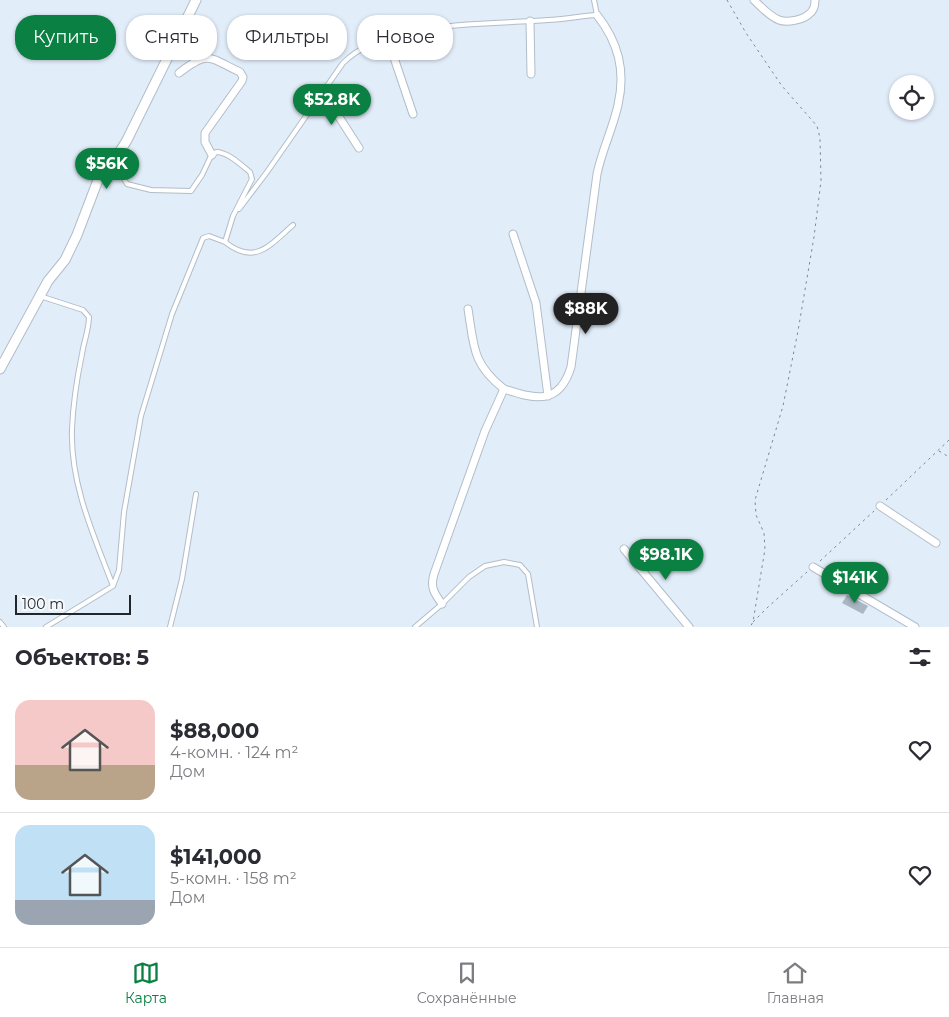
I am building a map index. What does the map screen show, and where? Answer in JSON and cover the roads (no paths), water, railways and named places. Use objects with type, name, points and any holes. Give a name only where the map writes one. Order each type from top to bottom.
[{"type":"street","points":[[0,369],[48,280],[65,260],[77,235],[98,180],[114,161],[127,140],[196,0]]},
{"type":"street","points":[[754,0],[772,16],[781,21],[788,21],[809,15],[814,8],[815,0]]},
{"type":"street","points":[[468,309],[477,357],[485,373],[504,389],[534,398],[548,396],[560,388],[570,367],[597,174],[620,95],[621,74],[617,51],[612,36],[597,14]]},
{"type":"street","points":[[530,21],[532,74]]},
{"type":"street","points":[[179,73],[196,60],[205,57],[242,74],[242,81],[206,133],[205,142],[212,155]]},
{"type":"street","points":[[395,60],[413,114]]},
{"type":"street","points":[[322,92],[359,148]]},
{"type":"street","points":[[513,234],[536,304],[548,396]]},
{"type":"street","points":[[442,604],[433,592],[432,580],[485,430],[504,389]]},
{"type":"street","points":[[880,506],[936,543]]},
{"type":"street","points":[[624,549],[689,627]]},
{"type":"street","points":[[814,567],[915,627]]},
{"type":"lane","points":[[453,27],[597,14],[594,0]]},
{"type":"lane","points":[[233,216],[267,172],[343,62],[357,51]]},
{"type":"lane","points":[[114,161],[128,184],[151,190],[191,191],[212,155],[216,152],[223,153],[241,165],[252,174],[252,179],[233,216],[225,242]]},
{"type":"lane","points":[[46,627],[113,586],[119,570],[124,512],[141,416],[172,314],[203,238],[209,236],[225,242],[237,251],[252,253],[265,248],[293,225]]},
{"type":"lane","points":[[40,296],[83,310],[89,317],[77,381],[72,429],[73,456],[82,499],[113,586]]},
{"type":"lane","points":[[170,627],[182,579],[196,494]]},
{"type":"lane","points":[[415,627],[479,570],[494,564],[512,562],[520,565],[528,574],[537,627]]},
{"type":"lane","points":[[0,622],[4,627]]}]
